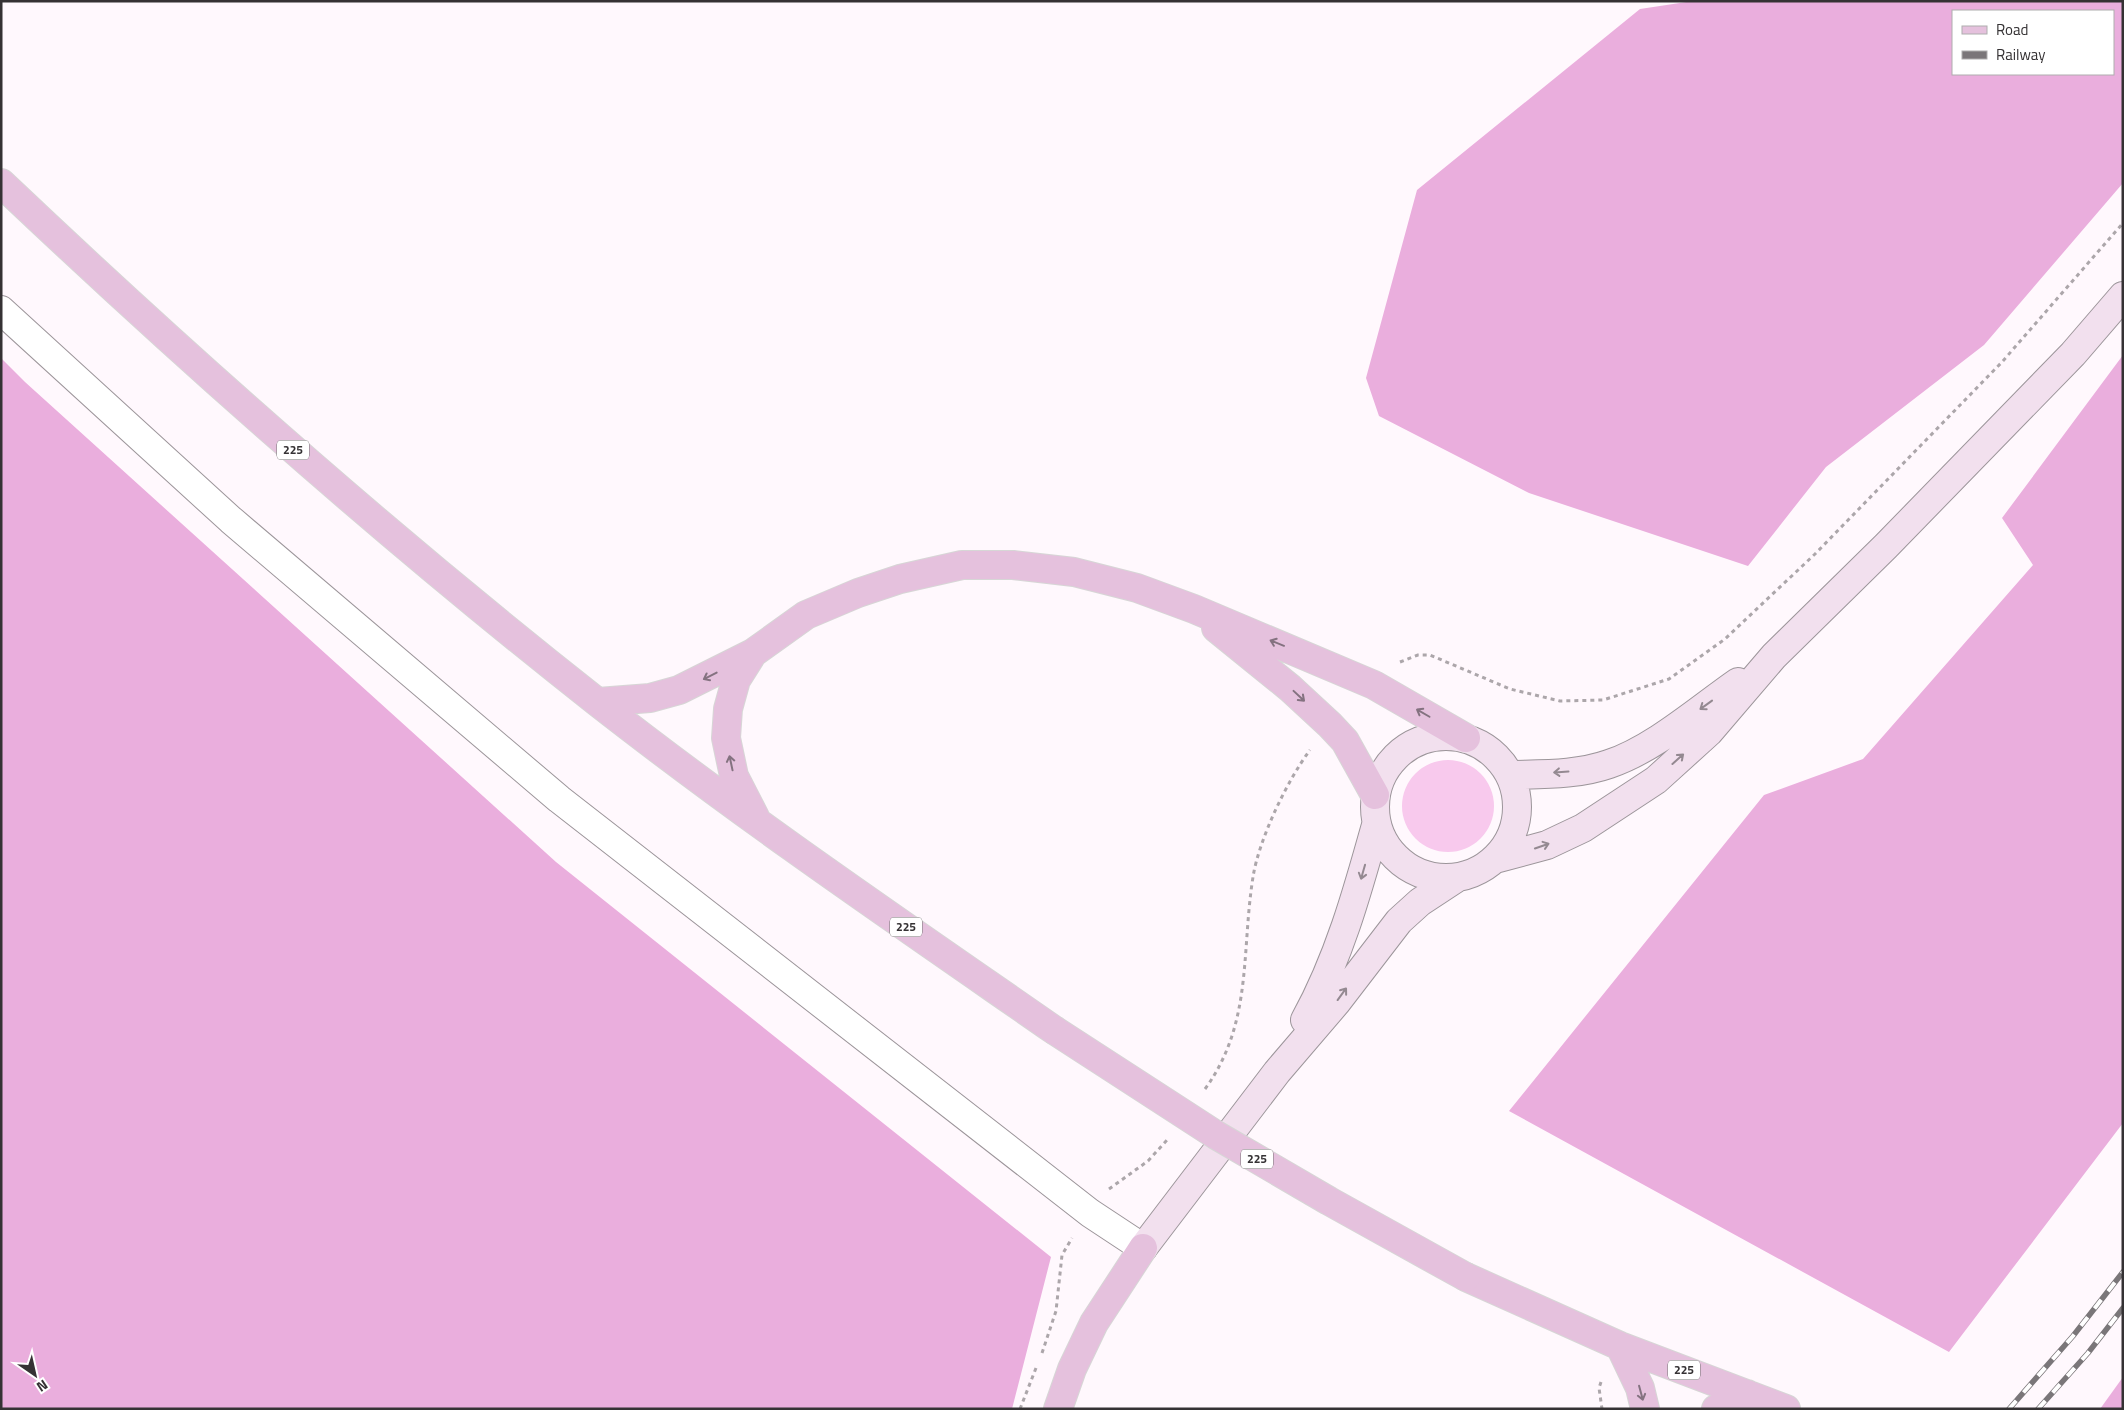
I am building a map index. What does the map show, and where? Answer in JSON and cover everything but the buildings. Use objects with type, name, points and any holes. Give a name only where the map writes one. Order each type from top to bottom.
[{"type":"main road","name":"225","points":[[1,183],[128,303],[277,437],[427,564],[598,702],[758,823],[1054,1030],[1216,1134],[1329,1201],[1466,1277],[1620,1346],[1786,1409]]},
{"type":"main road","points":[[598,702],[650,698],[679,690],[753,653],[806,615],[858,592],[900,578],[962,565],[1014,565],[1074,572],[1137,588],[1194,609],[1374,685],[1466,738]]},
{"type":"main road","points":[[1194,609],[1290,688],[1330,725],[1344,741],[1375,794]]},
{"type":"main road","points":[[753,653],[736,680],[728,709],[726,738],[734,776],[758,823]]},
{"type":"main road","points":[[1058,1409],[1072,1369],[1094,1323],[1142,1248]]},
{"type":"main road","points":[[1620,1346],[1640,1388],[1645,1409]]},
{"type":"main road","points":[[1716,1409],[1747,1394]]},
{"type":"street","points":[[1495,859],[1547,845],[1583,828],[1656,780],[1708,732],[1774,656],[1886,546],[2059,368],[2123,296]]},
{"type":"street","points":[[1,310],[231,520],[559,799],[1090,1212],[1142,1248],[1277,1072],[1336,1003],[1398,920],[1420,902],[1458,877]]},
{"type":"street","points":[[1510,774],[1583,771],[1610,764],[1641,749],[1774,656]]},
{"type":"street","points":[[1277,1072],[1323,988],[1351,916],[1376,825],[1375,794],[1383,772],[1398,753],[1418,740],[1442,735],[1466,738],[1492,751],[1510,774],[1517,796],[1517,819],[1510,841],[1495,859],[1472,874],[1458,877],[1432,877],[1407,867],[1388,849],[1376,825]]},
{"type":"shaded area","points":[[1693,1],[2123,1],[2123,183],[1984,345],[1826,467],[1748,566],[1529,493],[1379,416],[1366,378],[1417,190],[1640,9]]},
{"type":"shaded area","points":[[2123,355],[2123,1123],[1949,1352],[1509,1111],[1764,795],[1863,759],[2033,565],[2002,518]]},
{"type":"shaded area","points":[[1,358],[25,382],[556,862],[1051,1257],[1012,1409],[1,1409]]},
{"type":"shaded area","points":[[1448,760],[1466,764],[1481,773],[1490,788],[1494,806],[1490,824],[1481,839],[1466,848],[1448,852],[1430,848],[1415,839],[1406,824],[1402,806],[1406,788],[1415,773],[1430,764]]},
{"type":"shaded area","points":[[2123,1377],[2123,1409],[2100,1409]]},
{"type":"railway","points":[[2009,1409],[2073,1336],[2123,1272]]},
{"type":"railway","points":[[2038,1409],[2088,1353],[2123,1308]]}]
